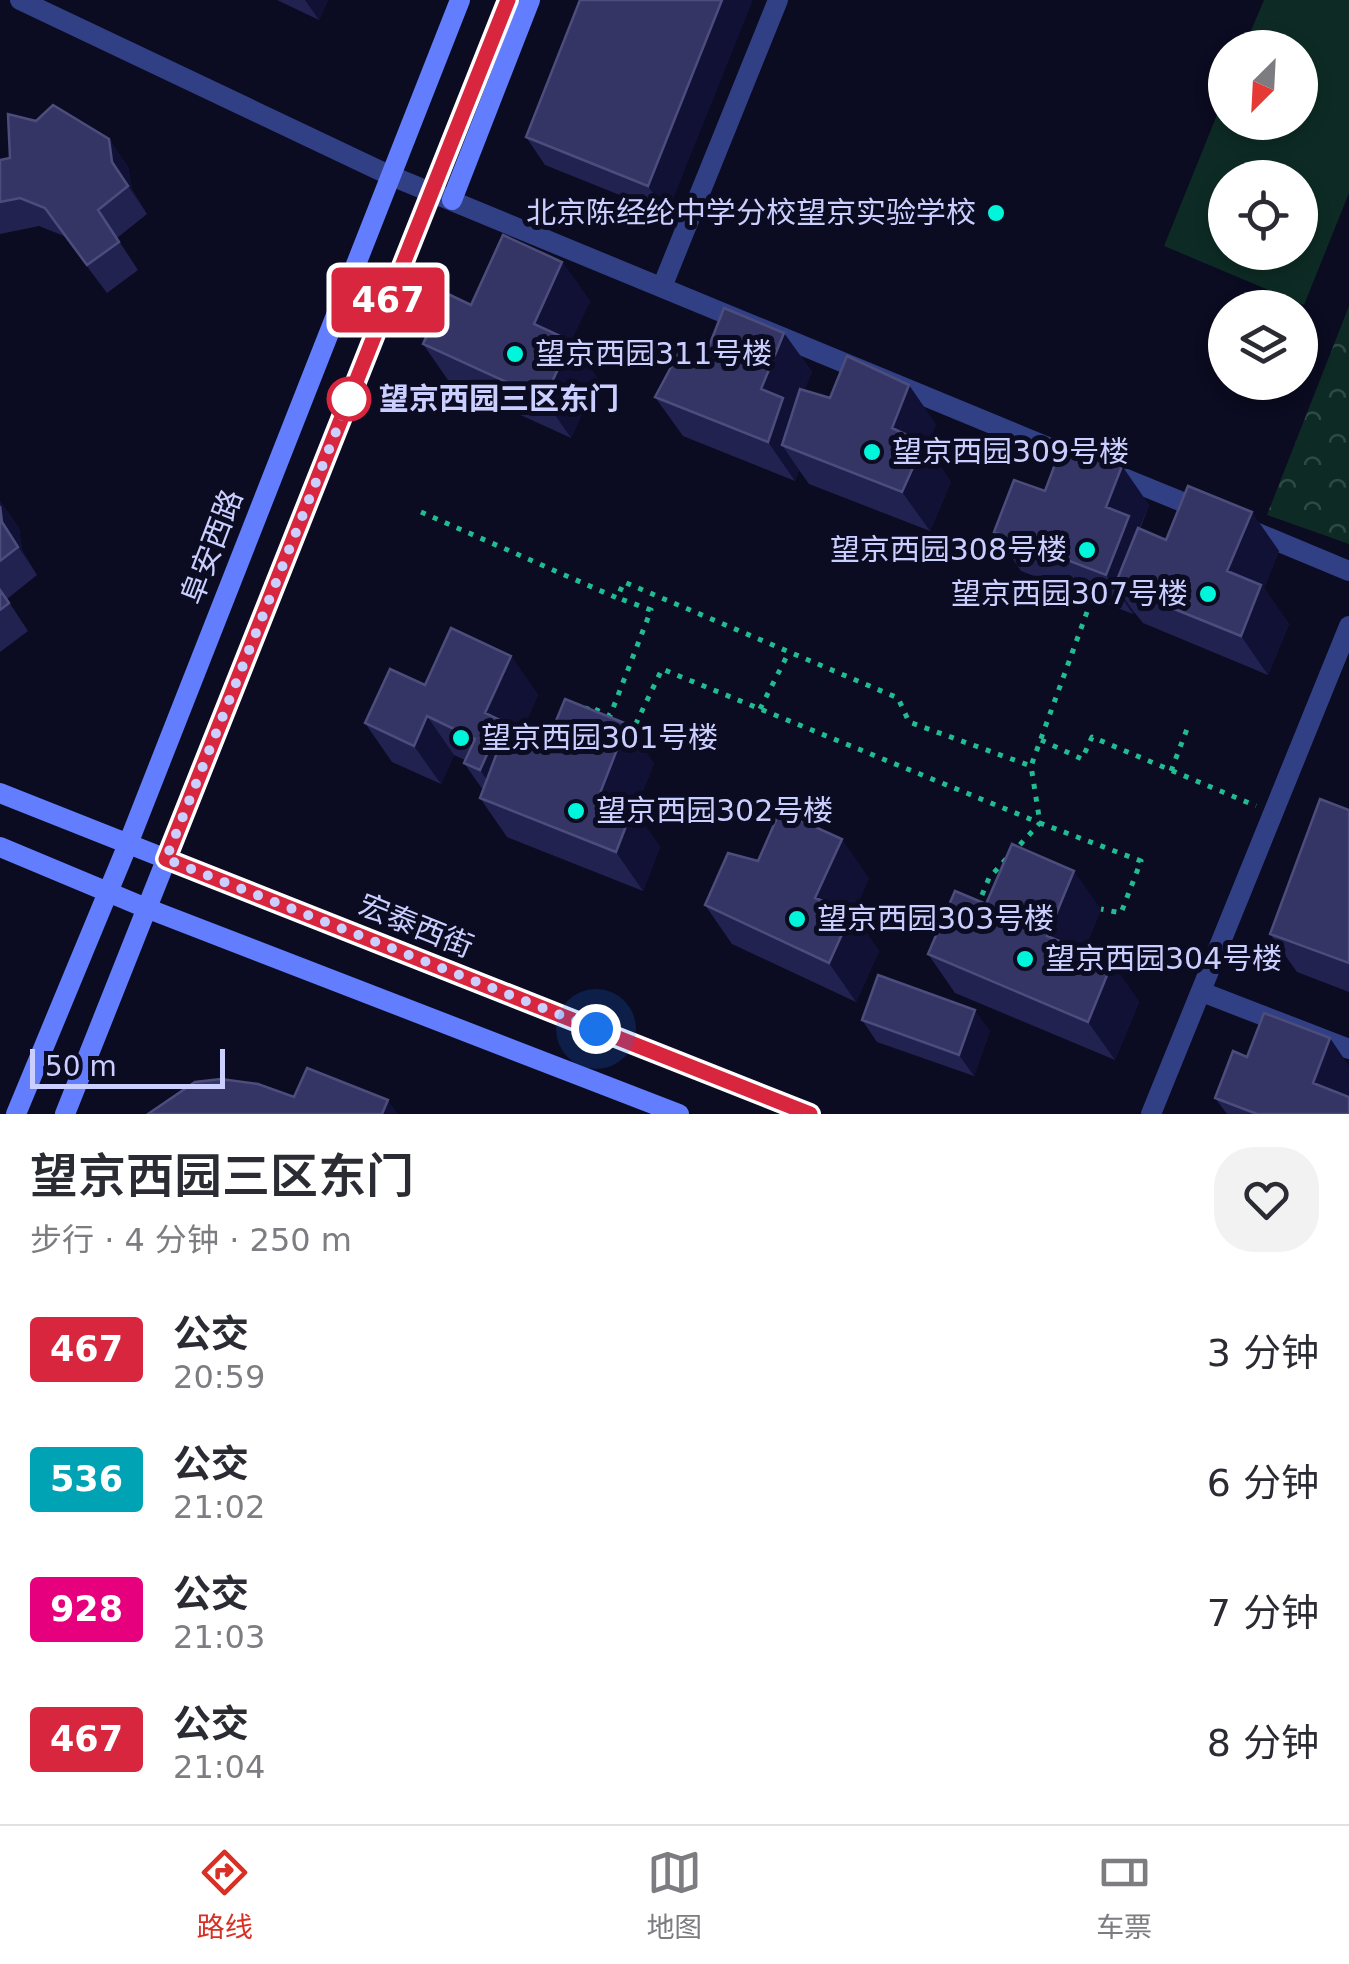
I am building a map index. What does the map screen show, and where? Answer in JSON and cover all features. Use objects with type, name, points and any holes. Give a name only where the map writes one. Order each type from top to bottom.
[{"type":"main road","name":"阜安西路","points":[[16,1114],[128,844],[460,0]]},
{"type":"main road","points":[[65,1114],[508,0]]},
{"type":"main road","points":[[452,200],[530,0]]},
{"type":"main road","name":"宏泰西街","points":[[0,793],[810,1114]]},
{"type":"main road","points":[[0,847],[146,908],[679,1114]]},
{"type":"street","points":[[20,0],[390,175],[1349,570]]},
{"type":"street","points":[[662,287],[778,0]]},
{"type":"street","points":[[1151,1114],[1349,626]]},
{"type":"street","points":[[1202,992],[1349,1049]]},
{"type":"path","points":[[421,512],[651,610],[610,716],[588,706],[582,722]]},
{"type":"path","points":[[616,598],[624,582],[898,698],[909,722],[1031,766]]},
{"type":"path","points":[[1040,822],[1031,766],[1086,612]]},
{"type":"path","points":[[760,709],[789,652]]},
{"type":"path","points":[[630,737],[662,669],[1141,861],[1120,913],[1101,910]]},
{"type":"path","points":[[1171,771],[1187,729]]},
{"type":"path","points":[[1041,740],[1082,759],[1092,737],[1274,813]]},
{"type":"path","points":[[976,909],[990,878],[1040,822]]},
{"type":"green space","points":[[1264,0],[1349,0],[1349,193],[1310,290],[1268,290],[1221,270],[1318,270],[1318,160],[1208,160],[1208,265],[1164,246],[1208,137],[1318,140],[1318,30],[1251,30]]},
{"type":"green space","points":[[1349,306],[1349,544],[1267,515],[1312,400],[1318,400],[1318,385]]},
{"type":"building","points":[[580,0],[722,0],[648,186],[526,137]]},
{"type":"building","points":[[53,105],[109,139],[112,162],[128,186],[98,210],[119,242],[87,265],[45,208],[20,198],[0,202],[0,160],[10,158],[8,114],[36,121]]},
{"type":"building","points":[[503,235],[562,262],[534,324],[571,341],[544,399],[423,344],[446,293],[471,305]]},
{"type":"building","points":[[724,308],[784,333],[761,389],[783,398],[768,442],[655,397],[678,354],[702,364]]},
{"type":"building","points":[[847,356],[909,385],[892,428],[924,443],[902,492],[782,445],[800,389],[830,398]]},
{"type":"building","points":[[1063,443],[1122,466],[1106,507],[1129,516],[1106,575],[994,532],[1014,480],[1045,491]]},
{"type":"building","points":[[1188,486],[1252,512],[1227,571],[1261,585],[1241,636],[1115,585],[1138,528],[1166,540]]},
{"type":"building","points":[[0,506],[2,522],[18,547],[0,561]]},
{"type":"building","points":[[0,590],[9,603],[0,610]]},
{"type":"building","points":[[451,628],[511,656],[485,713],[502,721],[480,770],[464,763],[475,739],[427,716],[414,746],[365,723],[390,669],[425,685]]},
{"type":"building","points":[[565,699],[627,724],[600,793],[633,808],[616,852],[480,798],[504,734],[544,750]]},
{"type":"building","points":[[1320,799],[1349,810],[1349,963],[1270,934]]},
{"type":"building","points":[[780,811],[842,839],[815,898],[852,912],[829,963],[705,905],[728,853],[758,861]]},
{"type":"building","points":[[1012,844],[1074,871],[1047,936],[1112,963],[1088,1022],[928,954],[955,891],[986,904]]},
{"type":"building","points":[[878,975],[975,1010],[959,1055],[862,1020]]},
{"type":"building","points":[[1264,1013],[1330,1038],[1313,1083],[1349,1097],[1349,1114],[1257,1114],[1215,1098],[1233,1051],[1247,1057]]},
{"type":"building","points":[[307,1068],[388,1100],[382,1114],[148,1114],[195,1082],[221,1079],[258,1084],[294,1097]]},
{"type":"bus line","name":"467","points":[[508,0],[166,859],[810,1114]]},
{"type":"place","name":"北京陈经纶中学分校望京实验学校","points":[[996,213]]},
{"type":"place","name":"望京西园311号楼","points":[[515,354]]},
{"type":"place","name":"望京西园三区东门","points":[[349,399]]},
{"type":"place","name":"望京西园309号楼","points":[[872,452]]},
{"type":"place","name":"望京西园308号楼","points":[[1087,550]]},
{"type":"place","name":"望京西园307号楼","points":[[1208,594]]},
{"type":"place","name":"望京西园301号楼","points":[[461,738]]},
{"type":"place","name":"望京西园302号楼","points":[[576,811]]},
{"type":"place","name":"望京西园303号楼","points":[[797,919]]},
{"type":"place","name":"望京西园304号楼","points":[[1025,959]]},
{"type":"route","points":[[349,399],[166,859],[596,1029]]}]
